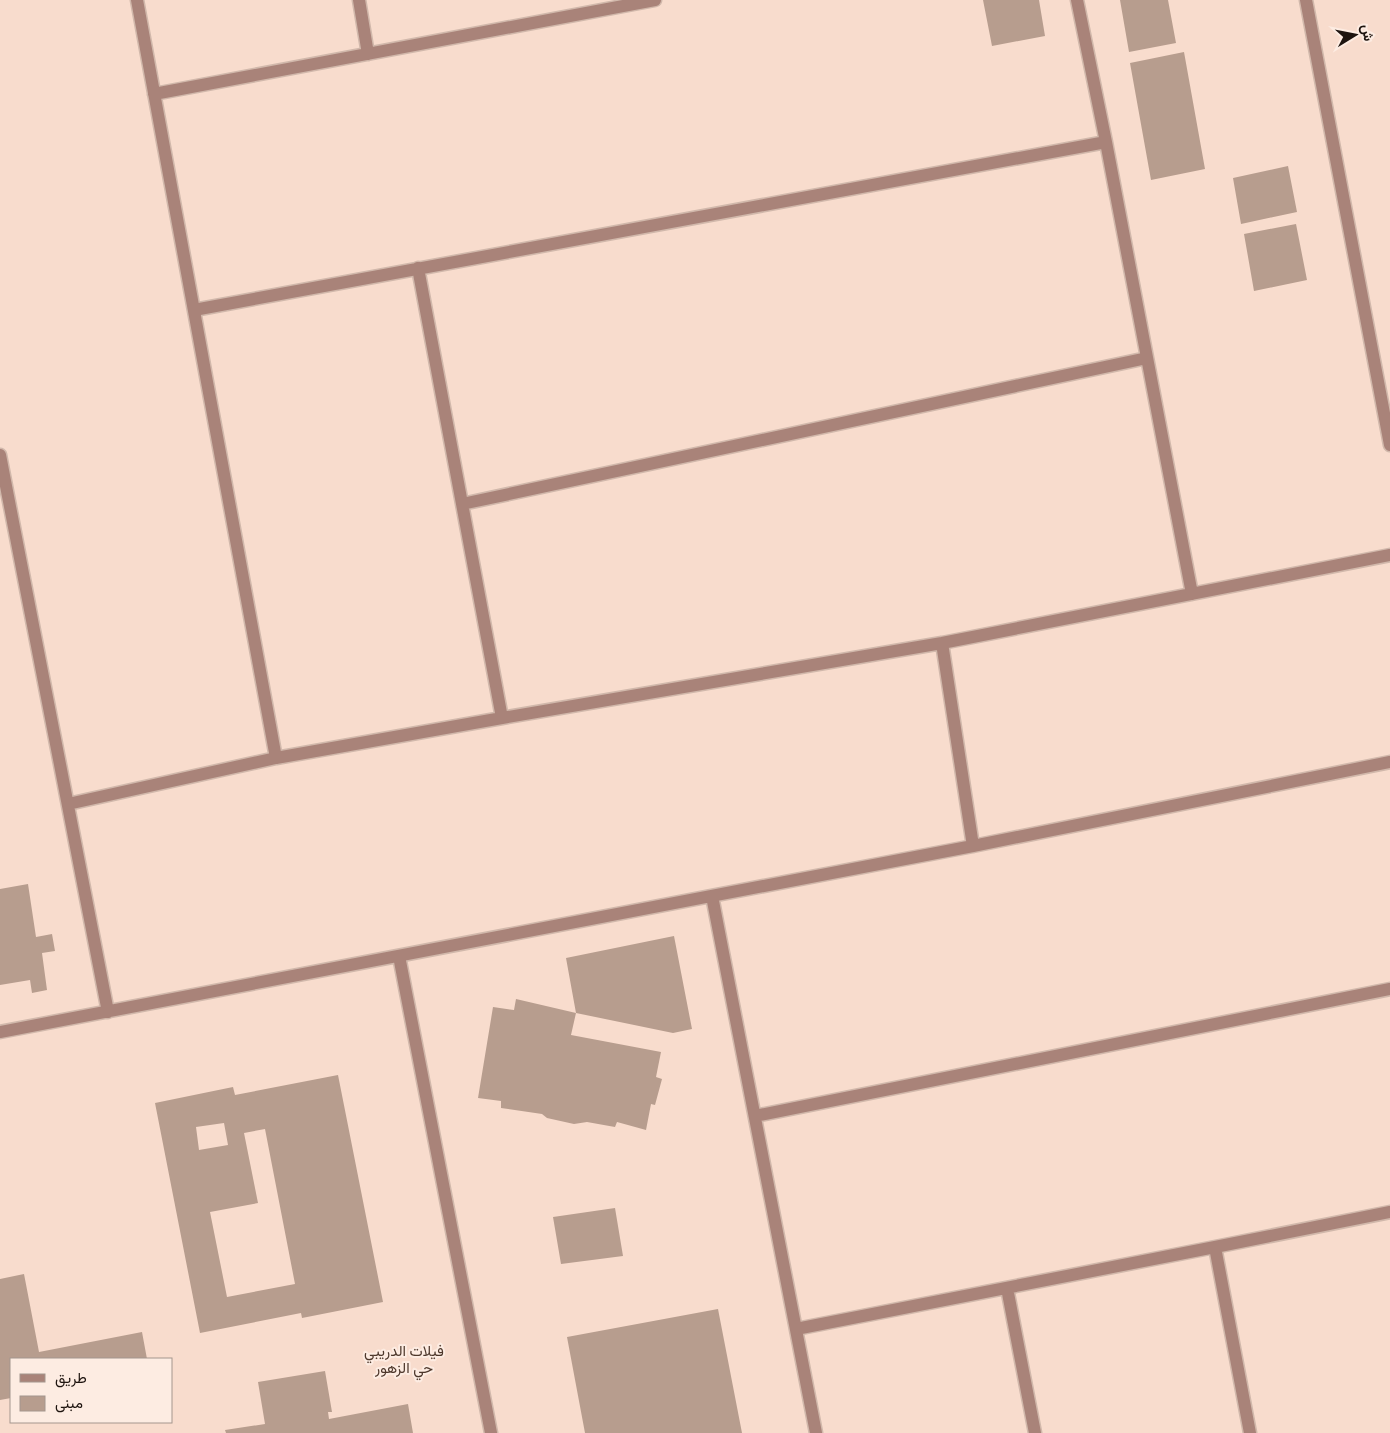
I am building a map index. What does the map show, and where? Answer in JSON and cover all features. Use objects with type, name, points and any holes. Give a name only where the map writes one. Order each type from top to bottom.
[{"type":"street","points":[[137,0],[276,758]]},
{"type":"street","points":[[359,0],[368,54]]},
{"type":"street","points":[[154,94],[368,54],[602,5],[655,0]]},
{"type":"street","points":[[1077,0],[1192,594]]},
{"type":"street","points":[[1306,0],[1390,445]]},
{"type":"street","points":[[194,310],[1106,142]]},
{"type":"street","points":[[418,268],[502,718]]},
{"type":"street","points":[[462,504],[1147,358]]},
{"type":"street","points":[[0,455],[108,1012]]},
{"type":"street","points":[[68,804],[276,758],[942,643],[1390,555]]},
{"type":"street","points":[[942,643],[974,846]]},
{"type":"street","points":[[0,1032],[974,846],[1390,762]]},
{"type":"street","points":[[712,896],[816,1433]]},
{"type":"street","points":[[399,956],[491,1433]]},
{"type":"street","points":[[755,1116],[1390,989]]},
{"type":"street","points":[[796,1329],[1390,1212]]},
{"type":"street","points":[[1215,1247],[1250,1433]]},
{"type":"street","points":[[1007,1288],[1035,1433]]},
{"type":"building","points":[[983,0],[1039,0],[1045,36],[992,46]]},
{"type":"building","points":[[1120,0],[1168,0],[1176,43],[1129,52]]},
{"type":"building","points":[[1184,52],[1205,169],[1151,180],[1130,63]]},
{"type":"building","points":[[1288,166],[1297,212],[1241,224],[1233,178]]},
{"type":"building","points":[[1296,224],[1307,280],[1254,291],[1244,234]]},
{"type":"building","points":[[28,884],[36,937],[52,934],[55,951],[42,953],[47,990],[32,993],[30,980],[0,985],[0,889]]},
{"type":"building","points":[[674,936],[692,1029],[673,1033],[576,1013],[566,958]]},
{"type":"building","points":[[516,999],[576,1013],[571,1035],[661,1052],[656,1077],[662,1079],[655,1105],[651,1104],[646,1130],[617,1122],[615,1127],[587,1122],[574,1124],[547,1118],[542,1114],[501,1108],[501,1101],[478,1098],[493,1007],[514,1010]]},
{"type":"building","points":[[338,1075],[383,1302],[302,1318],[301,1313],[200,1333],[155,1103],[233,1087],[235,1095]],"holes":[[[224,1123],[228,1145],[199,1150],[196,1127]],[[265,1129],[295,1284],[227,1297],[210,1212],[258,1203],[244,1133]]]},
{"type":"building","points":[[615,1208],[623,1256],[561,1264],[553,1217]]},
{"type":"building","points":[[24,1274],[39,1352],[142,1332],[147,1358],[10,1358],[10,1398],[0,1400],[0,1279]]},
{"type":"building","points":[[718,1309],[742,1433],[585,1433],[567,1337]]},
{"type":"building","points":[[325,1371],[332,1412],[328,1412],[329,1419],[408,1404],[413,1433],[226,1433],[225,1430],[265,1424],[258,1382]]},
{"type":"district","name":"فيلات الدريبي حي الزهور","points":[[404,1360]]}]
